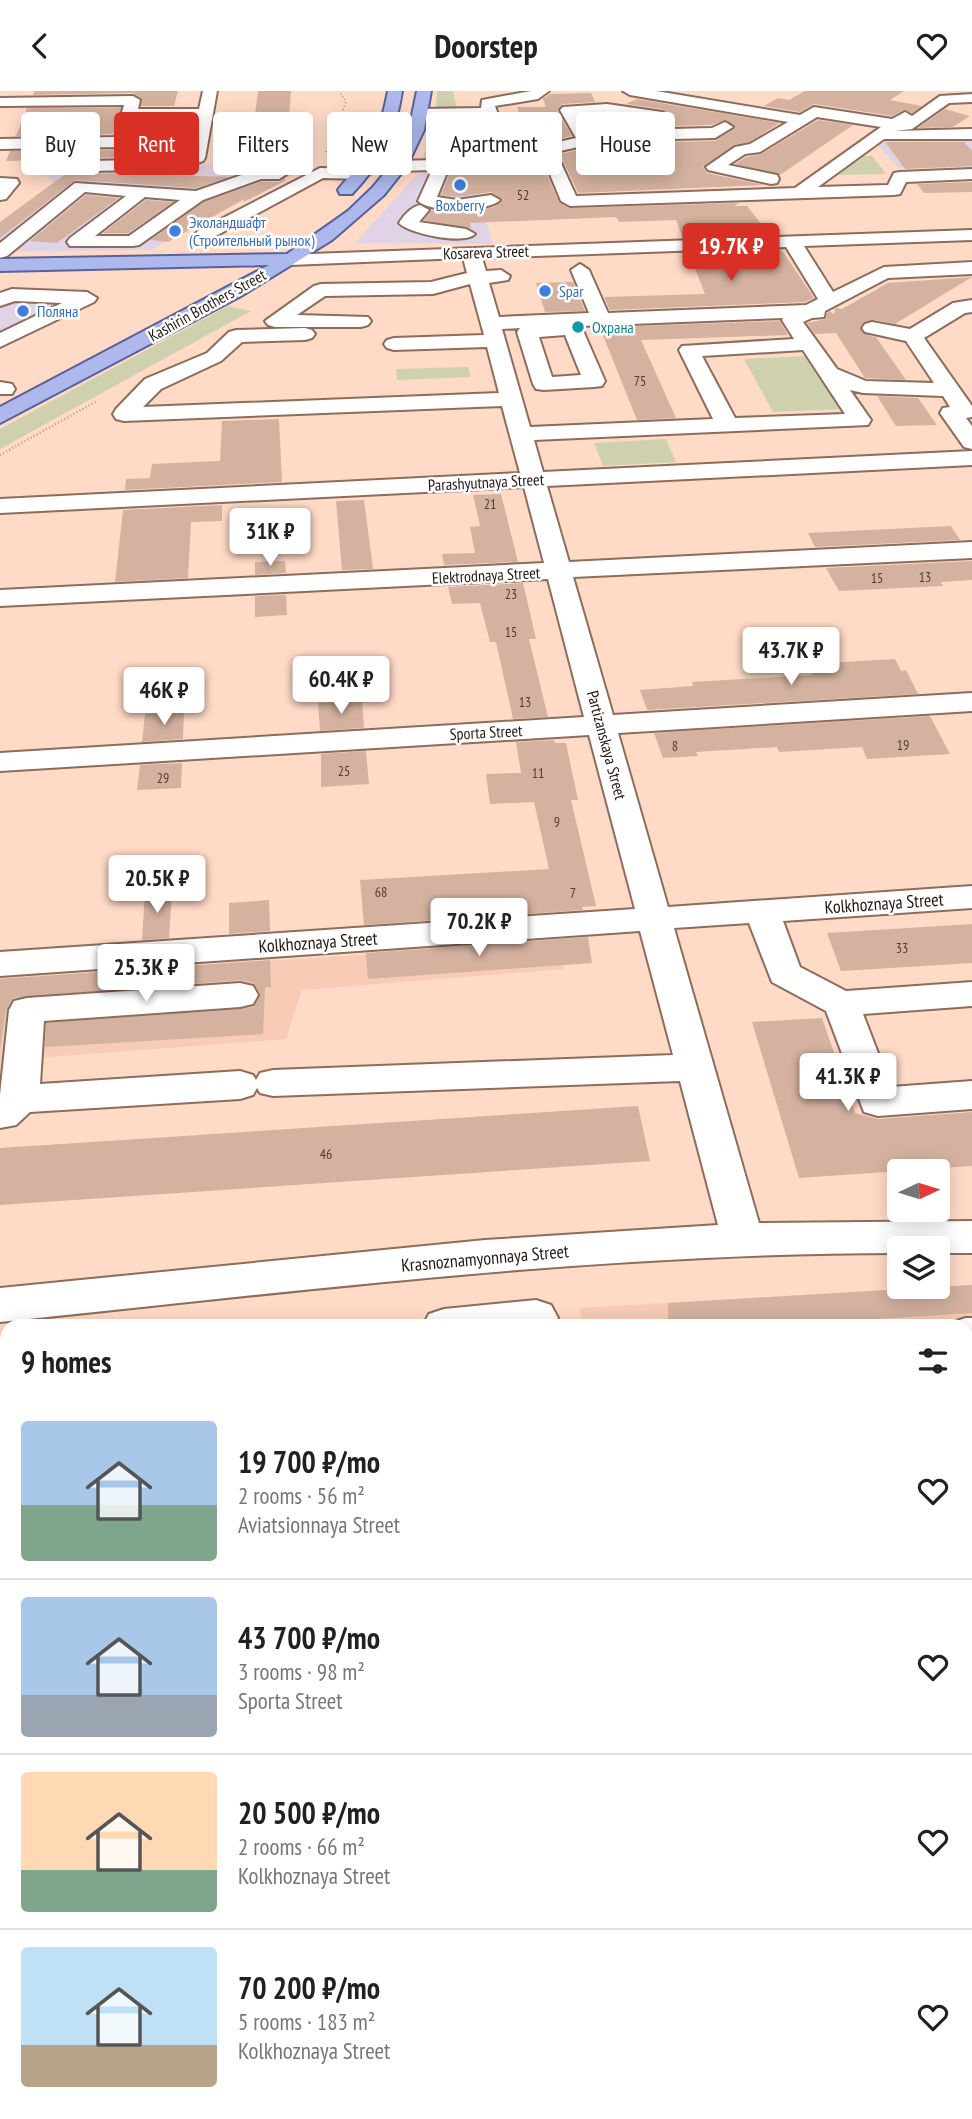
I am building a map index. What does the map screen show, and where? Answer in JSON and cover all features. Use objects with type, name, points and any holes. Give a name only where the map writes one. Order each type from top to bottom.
[{"type":"main road","points":[[391,112],[394,91]]},
{"type":"main road","name":"Kashirin Brothers Street","points":[[412,145],[424,91]]},
{"type":"main road","points":[[331,203],[361,175]]},
{"type":"main road","name":"Kashirin Brothers Street","points":[[0,415],[228,295],[283,251],[353,214],[390,175]]},
{"type":"main road","name":"Kashirin Brothers Street","points":[[215,279],[248,261],[283,251]]},
{"type":"main road","points":[[0,265],[248,261]]},
{"type":"street","points":[[100,165],[180,164],[197,158],[209,91]]},
{"type":"street","points":[[421,114],[492,119],[487,103],[533,96],[542,91]]},
{"type":"street","points":[[630,91],[683,91]]},
{"type":"street","points":[[804,189],[940,91]]},
{"type":"street","points":[[651,92],[747,111],[907,126],[945,99],[972,97]]},
{"type":"street","points":[[706,93],[768,99],[747,111]]},
{"type":"street","points":[[804,189],[714,167],[741,150],[754,149],[837,98]]},
{"type":"street","points":[[0,102],[133,100],[130,112]]},
{"type":"street","points":[[576,119],[568,110],[607,109],[627,112]]},
{"type":"street","points":[[199,113],[206,113]]},
{"type":"street","points":[[675,119],[778,135]]},
{"type":"street","points":[[675,135],[738,129]]},
{"type":"street","points":[[872,139],[972,134]]},
{"type":"street","points":[[559,175],[570,201],[804,189],[894,190],[892,168],[872,139]]},
{"type":"street","points":[[0,144],[114,142]]},
{"type":"street","points":[[892,168],[972,174]]},
{"type":"street","points":[[204,235],[320,173],[327,173]]},
{"type":"street","points":[[141,192],[76,242],[133,241],[197,196],[255,175]]},
{"type":"street","points":[[438,175],[427,201],[457,205],[486,182],[509,175]]},
{"type":"street","points":[[468,175],[486,182]]},
{"type":"street","points":[[486,182],[497,219]]},
{"type":"street","points":[[0,183],[11,183],[0,195]]},
{"type":"street","points":[[0,252],[81,187],[197,196]]},
{"type":"street","points":[[420,210],[408,223],[418,229],[451,234],[483,233]]},
{"type":"street","points":[[451,234],[486,290],[533,322]]},
{"type":"street","name":"Kosareva Street","points":[[283,251],[486,290],[557,250],[972,235]]},
{"type":"street","points":[[925,237],[949,269]]},
{"type":"street","points":[[792,241],[831,309]]},
{"type":"street","points":[[642,268],[670,246]]},
{"type":"street","points":[[557,250],[564,271],[605,269]]},
{"type":"street","points":[[346,275],[436,272],[486,290],[533,322],[571,325],[601,319],[831,309],[884,273],[972,268]]},
{"type":"street","points":[[580,270],[601,319]]},
{"type":"street","points":[[321,290],[486,290],[366,310],[294,307],[321,290]]},
{"type":"street","points":[[394,344],[486,290]]},
{"type":"street","name":"Partizanskaya Street","points":[[486,290],[511,399],[742,1238]]},
{"type":"street","points":[[0,341],[87,298],[4,294]]},
{"type":"street","points":[[872,328],[913,336],[960,307],[972,306]]},
{"type":"street","points":[[521,434],[580,421],[727,425],[860,420],[792,320],[810,311]]},
{"type":"street","points":[[0,323],[22,330]]},
{"type":"street","points":[[321,334],[236,336],[214,356],[153,384],[124,414],[511,399]]},
{"type":"street","points":[[913,336],[950,390],[969,411]]},
{"type":"street","points":[[727,425],[689,349],[808,344]]},
{"type":"street","points":[[829,374],[863,387],[950,390]]},
{"type":"street","points":[[969,411],[951,413],[972,442]]},
{"type":"street","points":[[859,481],[965,477],[963,458]]},
{"type":"street","name":"Parashyutnaya Street","points":[[0,506],[963,458]]},
{"type":"street","name":"Elektrodnaya Street","points":[[0,598],[972,550]]},
{"type":"street","name":"Sporta Street","points":[[0,762],[972,702]]},
{"type":"street","name":"Kolkhoznaya Street","points":[[0,964],[972,897]]},
{"type":"street","points":[[762,911],[785,974],[841,1004],[972,995]]},
{"type":"street","points":[[240,995],[27,1010],[10,1108],[257,1084],[695,1067]]},
{"type":"street","points":[[841,1004],[878,1102],[972,1095]]},
{"type":"street","name":"Krasnoznamyonnaya Street","points":[[0,1305],[423,1262],[742,1238],[972,1237]]},
{"type":"street","points":[[526,1319],[536,1318]]},
{"type":"path","points":[[320,173],[331,135],[346,102],[339,91]]},
{"type":"shaded area","points":[[966,136],[972,143],[972,167],[898,168],[876,143],[882,138]]},
{"type":"shaded area","points":[[199,164],[213,165],[213,175],[291,175],[151,250],[0,252],[0,222],[55,182],[45,175],[100,175],[100,171],[114,170],[114,175],[199,175]]},
{"type":"shaded area","points":[[421,170],[426,170],[426,175],[473,175],[493,244],[355,243]]},
{"type":"shaded area","points":[[0,295],[98,295],[0,343]]},
{"type":"shaded area","points":[[562,942],[564,969],[302,990],[286,1039],[22,1059],[0,1081],[0,978]]},
{"type":"shaded area","points":[[972,1285],[972,1319],[582,1319],[580,1308],[887,1290],[887,1299],[950,1299],[950,1286]]},
{"type":"green space","points":[[437,91],[453,91],[458,112],[436,112]]},
{"type":"green space","points":[[856,156],[872,156],[886,174],[833,175]]},
{"type":"green space","points":[[228,306],[251,311],[0,449],[0,429]]},
{"type":"green space","points":[[810,356],[843,409],[773,412],[744,359]]},
{"type":"green space","points":[[468,367],[471,377],[397,380],[396,369]]},
{"type":"green space","points":[[666,439],[676,462],[603,466],[594,443]]},
{"type":"building","points":[[34,91],[178,91],[174,106],[141,106],[142,99],[133,93],[33,95]]},
{"type":"building","points":[[258,91],[291,91],[289,112],[255,112]]},
{"type":"building","points":[[805,91],[904,91],[890,100],[922,106],[912,113],[904,110],[892,116],[814,104],[800,112],[764,106],[778,98],[789,100]]},
{"type":"building","points":[[591,93],[595,102],[563,104],[558,112],[519,112],[517,107],[546,107],[543,99],[550,94]]},
{"type":"building","points":[[637,99],[780,123],[749,142],[734,145],[703,167],[707,173],[764,185],[578,193],[562,154],[576,150],[576,175],[675,175],[675,142],[715,141],[735,128],[726,120],[711,125],[675,126],[675,112],[665,112],[662,109],[626,104]]},
{"type":"building","points":[[27,108],[121,108],[120,112],[114,112],[113,134],[100,134],[100,112],[25,112]]},
{"type":"building","points":[[945,109],[970,116],[953,127],[918,128]]},
{"type":"building","points":[[562,119],[572,136],[562,138]]},
{"type":"building","points":[[818,120],[853,125],[780,175],[735,164],[746,157],[761,154]]},
{"type":"building","points":[[21,123],[21,136],[16,136]]},
{"type":"building","points":[[885,142],[964,142],[972,151],[972,166],[905,169]]},
{"type":"building","points":[[100,150],[114,150],[114,158],[100,158]]},
{"type":"building","points":[[10,151],[21,151],[21,161],[6,161]]},
{"type":"building","points":[[114,173],[229,177],[196,188],[75,180],[0,238],[0,222],[64,175]]},
{"type":"building","points":[[449,175],[547,175],[559,202],[569,208],[739,203],[734,206],[747,206],[770,235],[683,238],[676,220],[619,222],[616,217],[470,223],[471,229],[424,220],[432,210],[472,211],[494,207],[502,201],[491,192],[457,197],[441,195]]},
{"type":"building","points":[[285,178],[285,181],[244,202],[244,199],[168,242],[151,240],[204,202],[261,182],[279,182]]},
{"type":"building","points":[[972,182],[972,192],[924,193],[917,184]]},
{"type":"building","points":[[86,195],[119,198],[57,243],[30,241]]},
{"type":"building","points":[[146,200],[173,202],[128,233],[103,233]]},
{"type":"building","points":[[782,250],[814,298],[805,302],[610,310],[604,297],[705,294],[689,253]]},
{"type":"building","points":[[972,277],[895,324],[871,319],[860,326],[864,335],[876,337],[906,380],[865,378],[836,333],[815,334],[807,323],[826,319],[830,311],[833,314],[888,283]]},
{"type":"building","points":[[573,282],[585,311],[545,312],[536,283]]},
{"type":"building","points":[[780,321],[788,335],[641,340],[676,418],[637,420],[600,328],[585,328]]},
{"type":"building","points":[[877,396],[918,398],[937,425],[896,426]]},
{"type":"building","points":[[279,419],[282,482],[125,490],[126,479],[150,478],[152,464],[220,461],[222,421]]},
{"type":"building","points":[[501,494],[518,562],[444,565],[442,554],[475,553],[470,527],[480,526],[473,495]]},
{"type":"building","points":[[364,500],[373,569],[342,570],[336,501]]},
{"type":"building","points":[[222,505],[222,521],[191,522],[188,578],[115,582],[123,510]]},
{"type":"building","points":[[951,526],[960,540],[815,547],[808,533]]},
{"type":"building","points":[[285,561],[286,573],[255,575],[255,562]]},
{"type":"building","points":[[972,561],[972,580],[941,582],[943,586],[839,591],[826,568]]},
{"type":"building","points":[[523,583],[536,639],[529,639],[548,717],[513,719],[496,642],[490,642],[480,603],[452,604],[448,587]]},
{"type":"building","points":[[286,595],[287,615],[255,617],[255,596]]},
{"type":"building","points":[[895,659],[901,671],[906,670],[918,694],[647,710],[640,690],[693,686],[692,682],[812,675],[807,664]]},
{"type":"building","points":[[362,700],[364,728],[320,731],[318,703]]},
{"type":"building","points":[[184,711],[183,739],[142,742],[145,714]]},
{"type":"building","points":[[930,716],[950,754],[867,759],[862,747],[779,752],[777,747],[696,752],[698,756],[663,758],[654,733]]},
{"type":"building","points":[[554,740],[555,743],[566,743],[578,800],[571,800],[596,906],[582,907],[583,910],[364,925],[360,880],[549,869],[534,802],[490,804],[486,774],[521,773],[516,742]]},
{"type":"building","points":[[366,751],[369,784],[321,787],[321,754]]},
{"type":"building","points":[[182,763],[181,788],[137,790],[140,765]]},
{"type":"building","points":[[145,891],[172,893],[169,938],[142,940]]},
{"type":"building","points":[[269,900],[270,931],[229,934],[229,903]]},
{"type":"building","points":[[972,924],[972,963],[841,971],[827,933]]},
{"type":"building","points":[[588,937],[592,963],[368,979],[366,953]]},
{"type":"building","points":[[270,960],[271,987],[265,987],[263,1034],[45,1047],[46,1023],[254,1007],[260,994],[254,983],[240,980],[13,998],[6,1010],[0,1050],[0,979]]},
{"type":"building","points":[[822,1018],[855,1113],[878,1119],[972,1112],[972,1166],[950,1168],[950,1159],[887,1159],[887,1172],[799,1178],[752,1022]]},
{"type":"building","points":[[638,1106],[650,1161],[0,1205],[0,1148]]},
{"type":"building","points":[[972,1285],[972,1313],[876,1319],[668,1319],[668,1303],[887,1290],[887,1299],[950,1299],[950,1286]]},
{"type":"tunnel","points":[[833,318],[872,328]]},
{"type":"place","name":"Boxberry","points":[[460,185]]},
{"type":"place","name":"Эколандшафт (Строительный рынок)","points":[[175,231]]},
{"type":"place","name":"Spar","points":[[545,291]]},
{"type":"place","name":"Поляна","points":[[23,311]]},
{"type":"place","name":"Охрана","points":[[578,327]]}]
